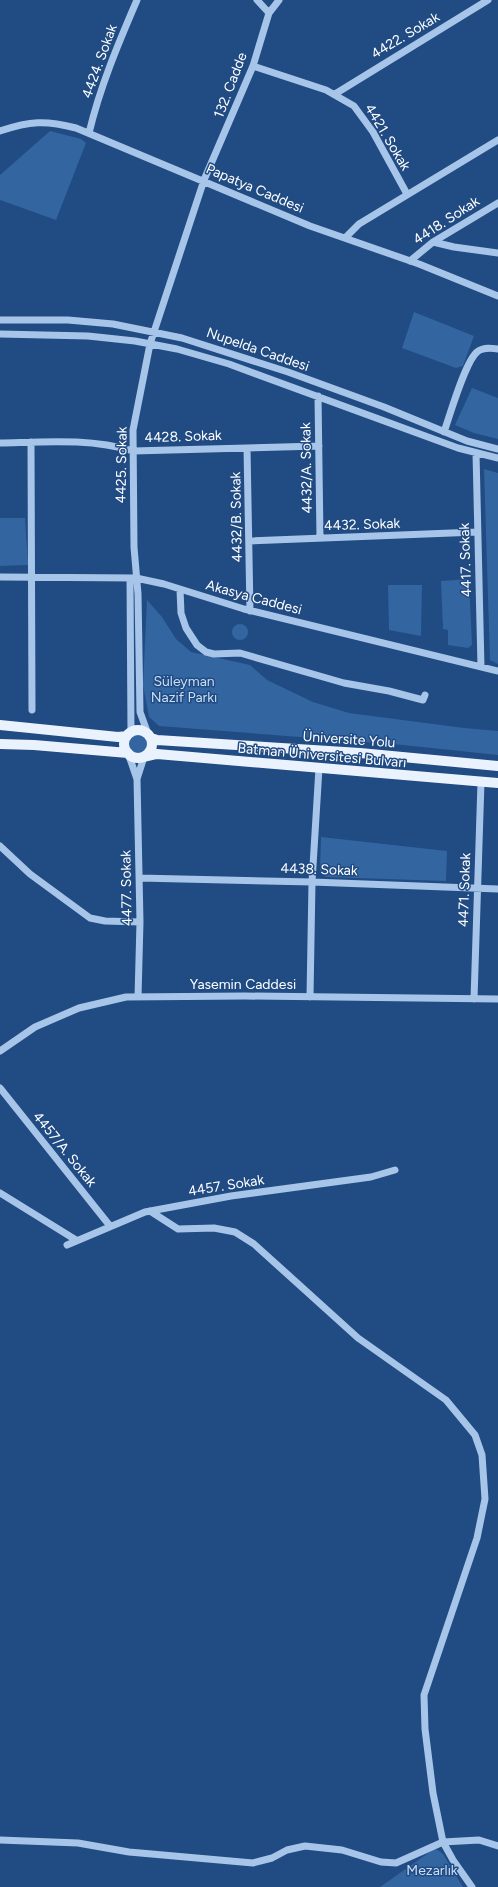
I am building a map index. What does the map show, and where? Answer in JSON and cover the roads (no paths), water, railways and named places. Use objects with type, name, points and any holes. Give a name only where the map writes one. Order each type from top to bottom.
[{"type":"main road","points":[[0,725],[118,737],[140,730],[149,736],[152,742],[150,751],[144,757],[135,757],[128,752],[0,744]]},
{"type":"main road","points":[[128,752],[125,744],[129,734]]},
{"type":"main road","name":"Üniversite Yolu","points":[[149,736],[157,740],[360,753],[498,766]]},
{"type":"main road","name":"Batman Üniversitesi Bulvarı","points":[[144,757],[157,754],[498,784]]},
{"type":"street","name":"4424. Sokak","points":[[89,133],[94,113],[114,54],[137,0]]},
{"type":"street","points":[[256,0],[269,13]]},
{"type":"street","name":"132. Cadde","points":[[204,180],[253,66],[269,13],[279,0]]},
{"type":"street","name":"4422. Sokak","points":[[335,94],[488,0]]},
{"type":"street","name":"4421. Sokak","points":[[253,66],[298,79],[335,94],[354,106],[372,132],[407,194]]},
{"type":"street","name":"Papatya Caddesi","points":[[0,132],[20,125],[46,121],[89,133],[204,180],[310,226],[410,261],[498,296]]},
{"type":"street","points":[[345,238],[359,224],[498,140]]},
{"type":"street","name":"4425. Sokak","points":[[149,736],[140,712],[133,578],[133,430],[153,332],[204,180]]},
{"type":"street","name":"4418. Sokak","points":[[410,261],[432,242],[496,206]]},
{"type":"street","points":[[432,242],[454,247],[498,253]]},
{"type":"street","name":"Nupelda Caddesi","points":[[0,320],[68,320],[113,324],[182,338],[225,350],[384,407],[467,441],[498,449]]},
{"type":"street","name":"Nupelda Caddesi","points":[[0,334],[88,336],[177,349],[229,364],[476,453],[498,458]]},
{"type":"street","points":[[444,432],[467,369],[477,352],[489,348],[498,349]]},
{"type":"street","name":"4432/A. Sokak","points":[[318,396],[320,538]]},
{"type":"street","points":[[31,442],[32,710]]},
{"type":"street","name":"4428. Sokak","points":[[0,443],[73,442],[112,444],[133,451],[319,446]]},
{"type":"street","name":"4432/B. Sokak","points":[[248,448],[250,611]]},
{"type":"street","name":"4417. Sokak","points":[[476,453],[481,667]]},
{"type":"street","name":"4432. Sokak","points":[[249,541],[477,532]]},
{"type":"street","name":"Akasya Caddesi","points":[[0,577],[133,578],[164,584],[250,611],[498,671]]},
{"type":"street","points":[[129,734],[133,578]]},
{"type":"street","points":[[180,590],[181,613],[186,628],[196,645],[206,652],[214,654],[240,653],[344,683],[389,691],[423,700],[425,695]]},
{"type":"street","points":[[128,752],[137,779]]},
{"type":"street","points":[[137,779],[144,757]]},
{"type":"street","points":[[310,996],[312,882],[319,768]]},
{"type":"street","name":"4477. Sokak","points":[[137,779],[140,922],[138,997]]},
{"type":"street","name":"4471. Sokak","points":[[474,999],[482,782]]},
{"type":"street","points":[[0,846],[30,874],[90,918],[105,921],[140,922]]},
{"type":"street","name":"4438. Sokak","points":[[139,878],[312,882],[498,889]]},
{"type":"street","name":"Yasemin Caddesi","points":[[0,1051],[35,1027],[79,1008],[126,997],[310,996],[498,999]]},
{"type":"street","name":"4457/A. Sokak","points":[[0,1088],[110,1226]]},
{"type":"street","name":"4457. Sokak","points":[[66,1245],[150,1211],[232,1196],[371,1177],[394,1170]]},
{"type":"street","points":[[0,1192],[76,1240]]},
{"type":"street","points":[[150,1211],[178,1229],[214,1228],[235,1232],[254,1244],[358,1338],[446,1400],[475,1435],[482,1455],[485,1499],[477,1538],[424,1695],[426,1736],[433,1793],[444,1842],[453,1860],[472,1887]]},
{"type":"street","points":[[0,1840],[78,1843],[129,1852],[253,1863],[272,1858],[287,1850],[305,1846],[342,1850],[381,1862],[396,1863],[444,1842],[479,1840],[498,1846]]},
{"type":"park label","name":"Süleyman Nazif Parkı","points":[[184,690]]},
{"type":"park label","name":"Mezarlık","points":[[432,1870]]}]
